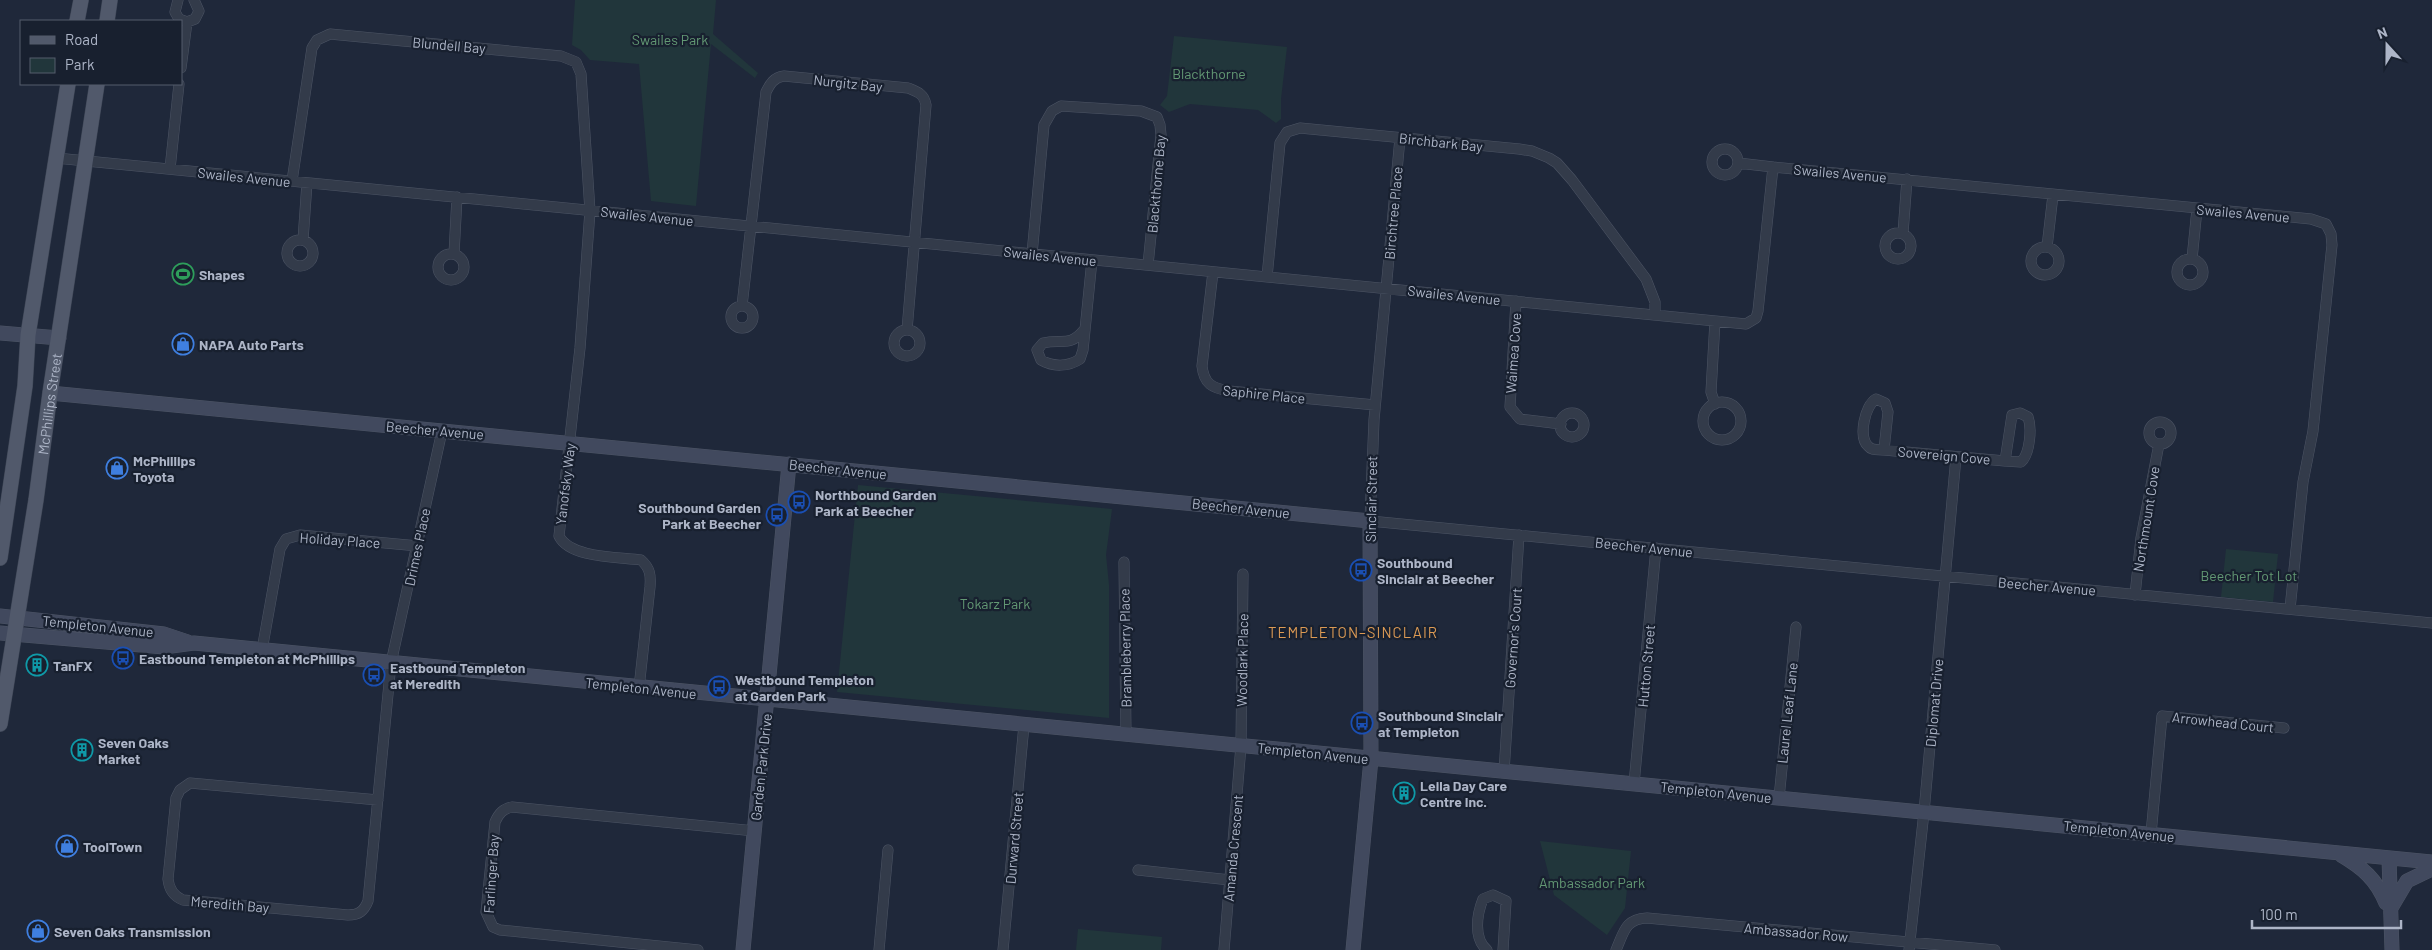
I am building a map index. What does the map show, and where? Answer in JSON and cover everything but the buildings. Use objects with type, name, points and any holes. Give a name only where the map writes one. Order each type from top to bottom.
[{"type":"main road","points":[[78,20],[81,0]]},
{"type":"main road","points":[[107,20],[110,0]]},
{"type":"main road","name":"McPhillips Street","points":[[0,558],[24,395],[28,336],[68,85]]},
{"type":"main road","name":"McPhillips Street","points":[[0,724],[7,634],[17,617],[97,85]]},
{"type":"street","points":[[178,0],[174,7],[179,19],[182,20]]},
{"type":"street","points":[[187,22],[194,18],[199,11],[194,0]]},
{"type":"street","points":[[182,20],[187,22]]},
{"type":"street","points":[[182,60],[187,22]]},
{"type":"street","name":"Blundell Bay","points":[[292,181],[312,48],[323,36],[330,34],[514,50],[568,57],[579,68],[590,211]]},
{"type":"street","name":"Nurgitz Bay","points":[[752,226],[766,92],[769,84],[777,77],[784,76],[898,88],[918,92],[925,98],[915,242]]},
{"type":"street","points":[[170,169],[179,85]]},
{"type":"street","name":"Blackthorne Bay","points":[[1032,254],[1044,125],[1047,117],[1056,108],[1068,106],[1141,112],[1157,118],[1161,135],[1148,265]]},
{"type":"street","name":"Birchbark Bay","points":[[1267,277],[1280,144],[1287,132],[1300,128],[1532,152],[1557,163],[1646,279],[1655,302],[1655,315]]},
{"type":"street","name":"Birchtree Place","points":[[1387,289],[1400,138]]},
{"type":"street","name":"Swailes Avenue","points":[[56,158],[1746,324],[1756,318],[1773,167],[2311,218],[2326,224],[2331,234],[2313,431],[2303,482],[2290,609]]},
{"type":"street","points":[[1738,163],[1773,167]]},
{"type":"street","points":[[1903,233],[1907,179]]},
{"type":"street","points":[[303,240],[307,183]]},
{"type":"street","points":[[2047,247],[2053,195]]},
{"type":"street","points":[[454,254],[457,197]]},
{"type":"street","points":[[2192,259],[2196,208]]},
{"type":"street","name":"Yanofsky Way","points":[[590,211],[584,312],[559,536],[563,544],[573,550],[641,560],[648,566],[651,576],[639,688]]},
{"type":"street","points":[[742,306],[752,226]]},
{"type":"street","points":[[907,330],[915,242]]},
{"type":"street","points":[[1084,330],[1076,339],[1066,343],[1043,343],[1037,350],[1040,360],[1059,365],[1074,363],[1080,359],[1084,330],[1092,260]]},
{"type":"street","name":"Saphire Place","points":[[1213,272],[1202,366],[1204,377],[1210,386],[1230,391],[1375,405]]},
{"type":"street","name":"Sinclair Street","points":[[1354,950],[1371,759],[1370,521],[1375,405],[1387,289]]},
{"type":"street","name":"Waimea Cove","points":[[1516,301],[1510,407],[1520,419],[1561,424]]},
{"type":"street","points":[[1715,320],[1710,392],[1715,404]]},
{"type":"street","points":[[0,333],[59,338]]},
{"type":"street","name":"Beecher Avenue","points":[[50,393],[2432,623]]},
{"type":"street","name":"Sovereign Cove","points":[[1884,450],[1888,412],[1885,403],[1876,398],[1870,402],[1866,410],[1864,441],[1872,449],[2005,461],[2021,462],[2027,454],[2030,422],[2028,416],[2020,413],[2012,415],[2009,422],[2005,461]]},
{"type":"street","name":"Drimes Place","points":[[391,663],[442,431]]},
{"type":"street","name":"Northmount Cove","points":[[2135,594],[2143,522],[2159,444]]},
{"type":"street","name":"Diplomat Drive","points":[[1909,946],[1924,812],[1956,456]]},
{"type":"street","name":"Garden Park Drive","points":[[743,950],[789,464]]},
{"type":"street","name":"Holiday Place","points":[[262,650],[280,549],[286,539],[300,535],[418,546]]},
{"type":"street","name":"Governor's Court","points":[[1504,772],[1519,535]]},
{"type":"street","name":"Hutton Street","points":[[1634,784],[1656,548]]},
{"type":"street","name":"Brambleberry Place","points":[[1124,562],[1126,735]]},
{"type":"street","name":"Woodlark Place","points":[[1241,746],[1243,574]]},
{"type":"street","name":"Templeton Avenue","points":[[0,616],[164,634],[194,643],[262,650],[2432,862]]},
{"type":"street","name":"Laurel Leaf Lane","points":[[1779,798],[1796,627]]},
{"type":"street","name":"Templeton Avenue","points":[[7,634],[164,647],[194,643]]},
{"type":"street","name":"Meredith Bay","points":[[378,800],[196,782],[186,785],[176,798],[168,879],[172,893],[183,900],[355,915],[364,909],[368,900],[378,800],[391,663]]},
{"type":"street","name":"Arrowhead Court","points":[[2151,834],[2162,716],[2284,728]]},
{"type":"street","name":"Durward Street","points":[[1003,950],[1024,725]]},
{"type":"street","name":"Amanda Crescent","points":[[1224,950],[1241,746]]},
{"type":"street","name":"Farlinger Bay","points":[[698,950],[509,931],[493,926],[486,912],[495,822],[498,815],[505,808],[512,807],[754,831]]},
{"type":"street","points":[[879,950],[888,850]]},
{"type":"street","points":[[2335,852],[2370,874],[2379,886],[2389,911]]},
{"type":"street","points":[[2388,858],[2392,950]]},
{"type":"street","points":[[2389,911],[2407,881],[2432,869]]},
{"type":"street","points":[[1138,870],[1230,880]]},
{"type":"street","points":[[1487,950],[1478,934],[1479,909],[1483,899],[1493,895],[1506,900],[1503,950]]},
{"type":"street","name":"Ambassador Row","points":[[1616,950],[1630,922],[1636,919],[1647,918],[1909,946],[1995,950]]},
{"type":"green space","name":"Swailes Park","points":[[575,0],[716,0],[713,34],[758,73],[755,78],[711,44],[696,206],[651,201],[639,64],[590,60],[581,50],[572,45]]},
{"type":"green space","name":"Blackthorne","points":[[1174,36],[1287,47],[1281,99],[1281,119],[1276,123],[1258,110],[1190,104],[1169,112],[1160,105],[1167,96]]},
{"type":"green space","name":"Tokarz Park","points":[[858,485],[1112,509],[1106,555],[1109,585],[1109,718],[837,692]]},
{"type":"green space","name":"Beecher Tot Lot","points":[[2226,549],[2278,554],[2273,602],[2221,597]]},
{"type":"green space","name":"Ambassador Park","points":[[1540,841],[1631,851],[1625,908],[1607,935],[1554,895]]},
{"type":"green space","points":[[1078,929],[1162,937],[1161,950],[1076,950]]},
{"type":"place","name":"Shapes","points":[[183,274]]},
{"type":"place","name":"NAPA Auto Parts","points":[[183,344]]},
{"type":"place","name":"McPhillips Toyota","points":[[117,468]]},
{"type":"place","name":"Northbound Garden Park at Beecher","points":[[799,502]]},
{"type":"place","name":"Southbound Garden Park at Beecher","points":[[777,515]]},
{"type":"place","name":"Southbound Sinclair at Beecher","points":[[1361,570]]},
{"type":"place","name":"Eastbound Templeton at McPhillips","points":[[123,658]]},
{"type":"place","name":"TanFX","points":[[37,665]]},
{"type":"place","name":"Eastbound Templeton at Meredith","points":[[374,675]]},
{"type":"place","name":"Westbound Templeton at Garden Park","points":[[719,687]]},
{"type":"place","name":"Southbound Sinclair at Templeton","points":[[1362,723]]},
{"type":"place","name":"Seven Oaks Market","points":[[82,750]]},
{"type":"place","name":"Leila Day Care Centre Inc.","points":[[1404,793]]},
{"type":"place","name":"ToolTown","points":[[67,846]]},
{"type":"place","name":"Seven Oaks Transmission","points":[[38,931]]},
{"type":"district","name":"TEMPLETON–SINCLAIR","points":[[1353,632]]}]
